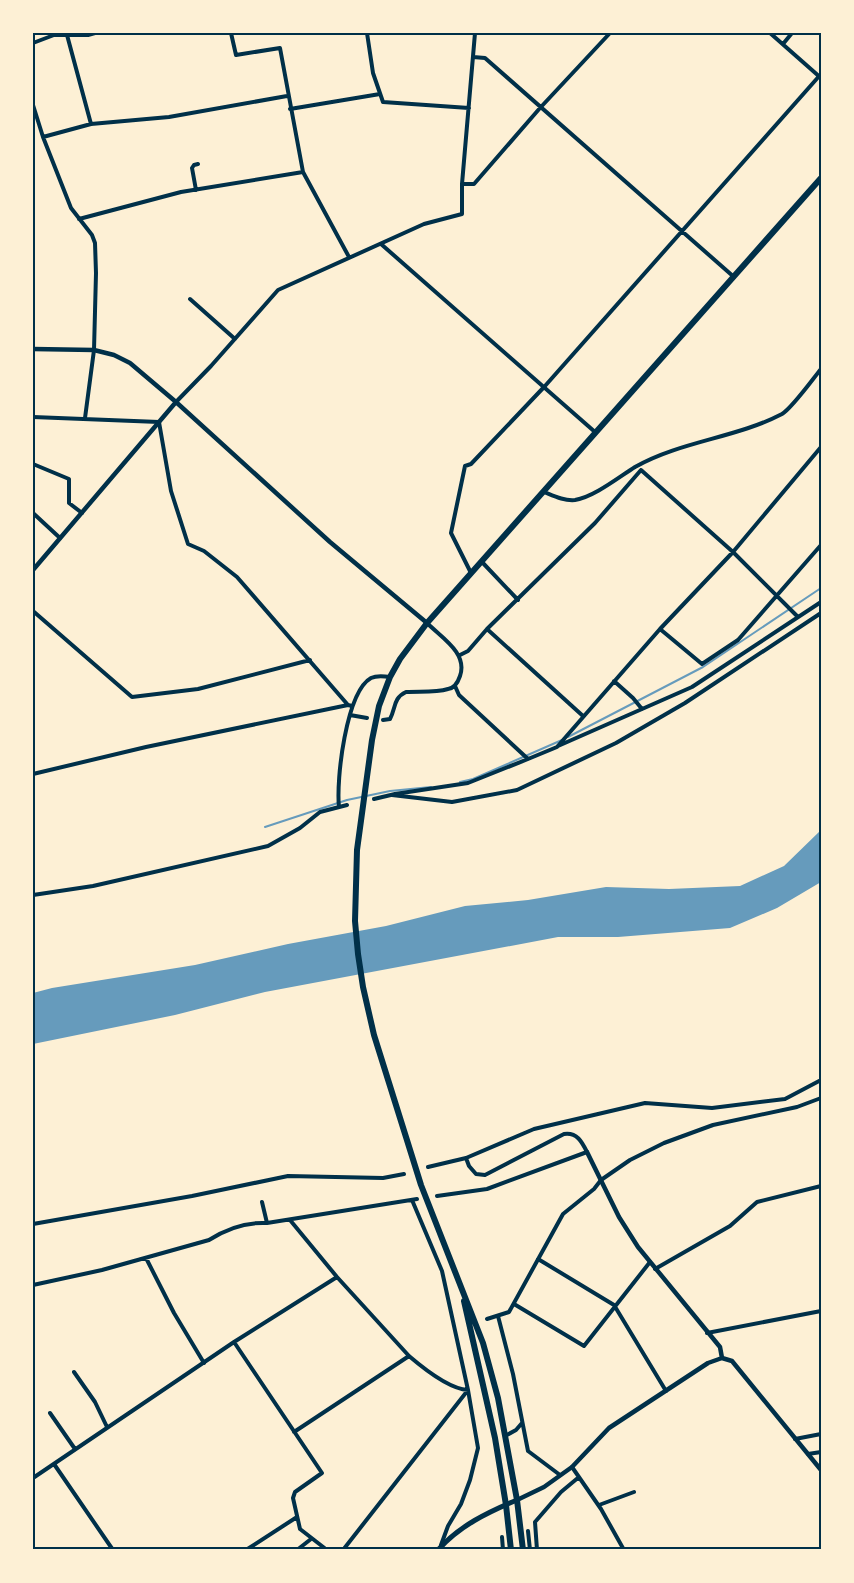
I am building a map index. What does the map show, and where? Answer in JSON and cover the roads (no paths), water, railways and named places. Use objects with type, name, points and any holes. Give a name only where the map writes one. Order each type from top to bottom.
[{"type":"highway","points":[[523,1550],[517,1500],[498,1398],[483,1343],[421,1185],[374,1035],[363,987],[355,921],[357,850],[372,740],[390,677],[400,659],[427,623],[821,178]]},
{"type":"highway","points":[[459,1280],[486,1394],[506,1505],[511,1550]]},
{"type":"main road","points":[[439,1548],[460,1530],[490,1511],[517,1500]]},
{"type":"street","points":[[33,43],[54,35],[95,33]]},
{"type":"street","points":[[231,33],[236,55],[280,48],[287,96],[303,172],[349,257]]},
{"type":"street","points":[[368,33],[371,65],[382,102],[469,108]]},
{"type":"street","points":[[33,570],[176,402],[278,290],[424,224],[462,214],[462,184],[475,33]]},
{"type":"street","points":[[462,184],[474,184],[540,108],[610,33]]},
{"type":"street","points":[[471,573],[451,533],[465,466],[471,465],[545,386],[820,76],[770,33]]},
{"type":"street","points":[[783,44],[792,33]]},
{"type":"street","points":[[67,35],[91,124]]},
{"type":"street","points":[[473,57],[485,58],[734,277]]},
{"type":"street","points":[[290,109],[380,94]]},
{"type":"street","points":[[43,137],[91,124],[169,117],[287,96]]},
{"type":"street","points":[[33,105],[71,208],[95,243],[94,350],[85,418]]},
{"type":"street","points":[[33,126],[39,125]]},
{"type":"street","points":[[196,190],[192,168],[198,164]]},
{"type":"street","points":[[79,219],[196,190],[303,172]]},
{"type":"street","points":[[381,244],[596,433]]},
{"type":"street","points":[[190,298],[235,339]]},
{"type":"street","points":[[33,349],[94,350],[114,355],[130,363],[330,542],[427,623],[460,655],[462,669],[455,687],[448,690],[401,694],[396,699],[390,719],[383,720]]},
{"type":"street","points":[[544,492],[562,499],[576,500],[639,468],[655,457],[784,413],[821,369]]},
{"type":"street","points":[[33,417],[159,422]]},
{"type":"street","points":[[159,422],[171,491],[188,544],[204,551],[237,577],[350,705]]},
{"type":"street","points":[[557,747],[660,629],[733,552],[821,447]]},
{"type":"street","points":[[33,464],[69,479],[69,503],[82,513]]},
{"type":"street","points":[[639,468],[733,552],[798,617]]},
{"type":"street","points":[[460,655],[468,651],[595,523],[639,468]]},
{"type":"street","points":[[33,513],[60,538]]},
{"type":"street","points":[[660,629],[702,664],[738,640],[821,545]]},
{"type":"street","points":[[482,561],[518,600]]},
{"type":"street","points":[[374,799],[468,783],[557,747],[692,687],[821,602]]},
{"type":"street","points":[[33,611],[132,697],[198,689],[310,660]]},
{"type":"street","points":[[392,795],[452,802],[517,790],[616,743],[685,703],[821,613]]},
{"type":"street","points":[[488,629],[583,716]]},
{"type":"street","points":[[339,807],[337,790],[340,760],[350,705],[370,678],[390,677]]},
{"type":"street","points":[[614,681],[642,709]]},
{"type":"street","points":[[455,687],[459,695],[528,759]]},
{"type":"street","points":[[33,774],[146,747],[350,705]]},
{"type":"street","points":[[350,715],[367,718]]},
{"type":"street","points":[[33,895],[93,886],[268,846],[300,828],[320,813],[347,805]]},
{"type":"street","points":[[428,1167],[466,1158],[534,1129],[645,1102],[712,1108],[785,1099],[821,1080]]},
{"type":"street","points":[[487,1319],[510,1312],[563,1214],[594,1189],[601,1180],[630,1160],[664,1143],[713,1125],[797,1107],[821,1098]]},
{"type":"street","points":[[466,1158],[476,1174],[485,1174],[564,1134],[569,1133],[580,1139],[619,1217],[650,1262],[720,1347],[722,1358]]},
{"type":"street","points":[[436,1196],[487,1188],[587,1152]]},
{"type":"street","points":[[33,1224],[192,1196],[288,1176],[383,1178],[404,1174]]},
{"type":"street","points":[[656,1269],[730,1226],[757,1202],[821,1186]]},
{"type":"street","points":[[33,1285],[146,1258],[209,1240],[220,1233],[253,1223],[289,1220],[415,1200],[442,1271],[478,1448],[461,1504],[439,1548]]},
{"type":"street","points":[[262,1202],[267,1223]]},
{"type":"street","points":[[289,1220],[337,1277],[420,1366],[459,1390],[468,1390]]},
{"type":"street","points":[[146,1258],[174,1313],[204,1363]]},
{"type":"street","points":[[538,1259],[614,1305],[666,1391]]},
{"type":"street","points":[[514,1304],[584,1346],[650,1262]]},
{"type":"street","points":[[33,1479],[234,1342],[337,1277]]},
{"type":"street","points":[[707,1333],[821,1311]]},
{"type":"street","points":[[498,1316],[528,1451],[560,1475]]},
{"type":"street","points":[[234,1342],[322,1473],[295,1492],[293,1498],[300,1529],[327,1550]]},
{"type":"street","points":[[294,1432],[410,1356]]},
{"type":"street","points":[[517,1500],[544,1487],[572,1467],[609,1428],[708,1363],[722,1358],[732,1361],[821,1470]]},
{"type":"street","points":[[74,1372],[95,1402],[107,1427]]},
{"type":"street","points":[[343,1550],[468,1390]]},
{"type":"street","points":[[50,1413],[75,1449]]},
{"type":"street","points":[[505,1436],[516,1430],[523,1422]]},
{"type":"street","points":[[795,1439],[821,1434]]},
{"type":"street","points":[[808,1454],[821,1452]]},
{"type":"street","points":[[54,1464],[113,1550]]},
{"type":"street","points":[[572,1467],[599,1505],[624,1550]]},
{"type":"street","points":[[537,1550],[535,1522],[561,1492],[579,1477]]},
{"type":"street","points":[[599,1505],[634,1492]]},
{"type":"street","points":[[246,1550],[297,1517]]},
{"type":"street","points":[[528,1531],[530,1550]]},
{"type":"street","points":[[502,1537],[503,1550]]},
{"type":"street","points":[[297,1550],[311,1539]]},
{"type":"water","points":[[821,830],[821,882],[777,908],[730,928],[618,937],[558,937],[265,992],[175,1015],[33,1044],[33,993],[195,965],[288,944],[386,926],[465,906],[528,900],[606,887],[669,889],[740,886],[784,866]]},
{"type":"waterway","points":[[568,737],[703,667],[821,588]]},
{"type":"waterway","points":[[460,782],[473,779],[562,740]]},
{"type":"waterway","points":[[265,827],[347,800],[390,791],[431,787]]}]
